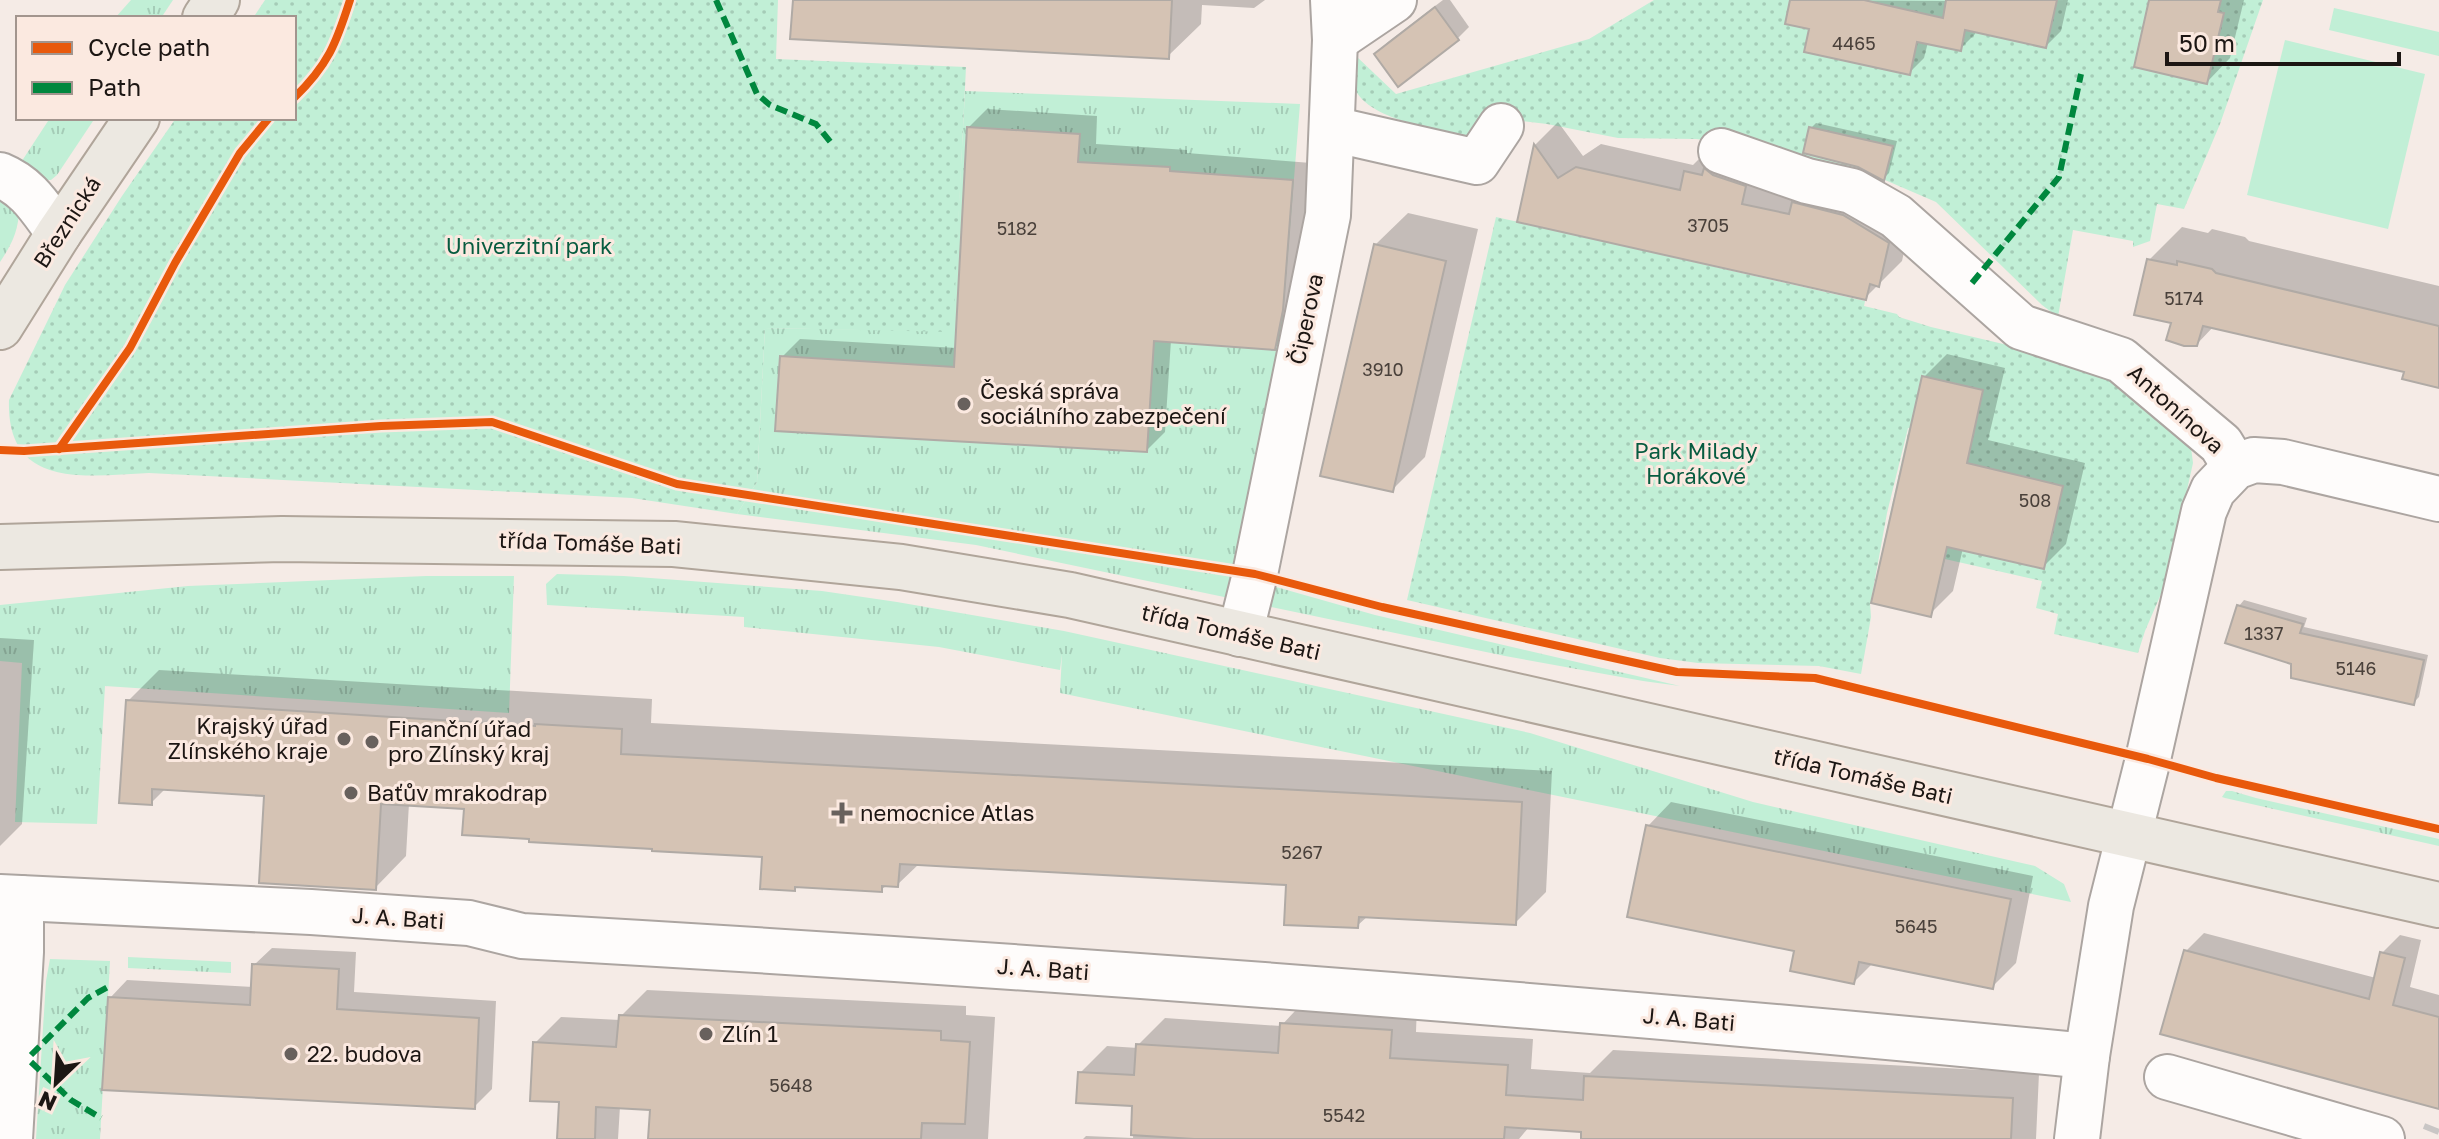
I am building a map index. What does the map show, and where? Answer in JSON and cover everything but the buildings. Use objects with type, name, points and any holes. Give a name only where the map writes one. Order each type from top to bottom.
[{"type":"main road","name":"Březnická","points":[[0,327],[136,120]]},
{"type":"main road","name":"třída Tomáše Bati","points":[[0,547],[282,539],[674,544],[915,569],[1070,595],[2439,905]]},
{"type":"street","points":[[1334,20],[1394,0]]},
{"type":"street","name":"Čiperova","points":[[1240,634],[1328,215],[1334,20]]},
{"type":"street","points":[[1332,129],[1477,162],[1501,126]]},
{"type":"street","name":"Antonínova","points":[[1721,151],[1807,181],[1852,191],[1896,216],[2021,327],[2121,360],[2221,444],[2235,467],[2254,460],[2283,462],[2439,499]]},
{"type":"street","points":[[0,175],[17,183],[29,194],[59,233]]},
{"type":"street","points":[[2077,1139],[2111,906],[2204,511],[2213,490],[2235,467]]},
{"type":"street","points":[[10,1139],[21,952],[11,897]]},
{"type":"street","name":"J. A. Bati","points":[[11,897],[469,923],[522,936],[1048,969],[1540,1006],[2087,1056]]},
{"type":"street","points":[[2167,1077],[2382,1139]]},
{"type":"green space","points":[[131,0],[173,0],[162,16],[117,16]]},
{"type":"green space","name":"Univerzitní park","points":[[265,0],[778,0],[776,59],[966,67],[953,332],[765,328],[757,482],[737,514],[632,498],[149,473],[77,475],[36,463],[21,450],[12,429],[9,400],[65,285],[175,120],[296,120],[296,16],[254,16]]},
{"type":"green space","points":[[1654,0],[2263,0],[2220,124],[2184,209],[2157,204],[2150,241],[2133,247],[2133,241],[2073,230],[2058,317],[1936,202],[1885,180],[1801,161],[1756,146],[1696,139],[1618,138],[1497,118],[1470,136],[1420,126],[1384,113],[1368,105],[1357,94],[1352,80],[1356,56],[1396,94],[1589,39]]},
{"type":"green space","points":[[2334,8],[2439,32],[2439,56],[2329,30]]},
{"type":"green space","points":[[2285,40],[2425,74],[2388,229],[2247,195]]},
{"type":"green space","points":[[965,91],[1300,104],[1279,365],[1269,585],[1375,615],[1680,686],[1505,656],[976,545],[737,514],[757,482],[765,328],[952,331]]},
{"type":"green space","points":[[49,120],[94,120],[51,180],[41,180],[16,170]]},
{"type":"green space","points":[[0,194],[19,208],[14,236],[0,262]]},
{"type":"green space","name":"Park Milady Horákové","points":[[1496,217],[1865,301],[1864,306],[1931,327],[2016,347],[2125,383],[2189,432],[2193,463],[2167,580],[2138,653],[2054,634],[2058,614],[2036,608],[2042,581],[1945,559],[1931,617],[1870,603],[1871,617],[1861,674],[1819,666],[1698,663],[1660,658],[1407,600]],"holes":[[[1909,428],[1871,601],[1887,513]]]},
{"type":"green space","points":[[557,574],[822,591],[1064,631],[1530,733],[1753,802],[2035,866],[2064,884],[2071,902],[1060,693],[1062,654],[1060,670],[939,647],[744,627],[744,617],[547,605],[546,584]]},
{"type":"green space","points":[[426,576],[514,576],[509,713],[105,686],[97,824],[15,822],[22,663],[0,661],[0,605],[188,586]]},
{"type":"green space","points":[[2226,791],[2439,839],[2439,846],[2222,797]]},
{"type":"green space","points":[[128,957],[231,962],[231,973],[128,968]]},
{"type":"green space","points":[[50,959],[110,961],[100,1139],[36,1139]]},
{"type":"railway","points":[[2424,1126],[2439,1132]]},
{"type":"marked path","points":[[716,0],[757,94],[770,105],[816,124],[832,144]]},
{"type":"marked path","points":[[1972,283],[2059,177],[2081,74]]},
{"type":"marked path","points":[[31,1055],[88,998],[108,987]]},
{"type":"marked path","points":[[31,1062],[71,1100],[101,1118]]},
{"type":"cycle path","points":[[296,96],[330,53],[350,0]]},
{"type":"cycle path","points":[[59,449],[130,348],[175,263],[240,153],[267,120]]},
{"type":"cycle path","points":[[0,450],[492,422],[677,484],[1255,574],[1382,607],[1677,672],[1815,678],[2216,778],[2439,829]]},
{"type":"place","name":"Česká správa sociálního zabezpečení","points":[[964,404]]},
{"type":"place","name":"Krajský úřad Zlínského kraje","points":[[344,739]]},
{"type":"place","name":"Finanční úřad pro Zlínský kraj","points":[[372,742]]},
{"type":"place","name":"Baťův mrakodrap","points":[[351,793]]},
{"type":"place","name":"nemocnice Atlas","points":[[842,813]]},
{"type":"place","name":"Zlín 1","points":[[706,1034]]},
{"type":"place","name":"22. budova","points":[[291,1054]]}]
